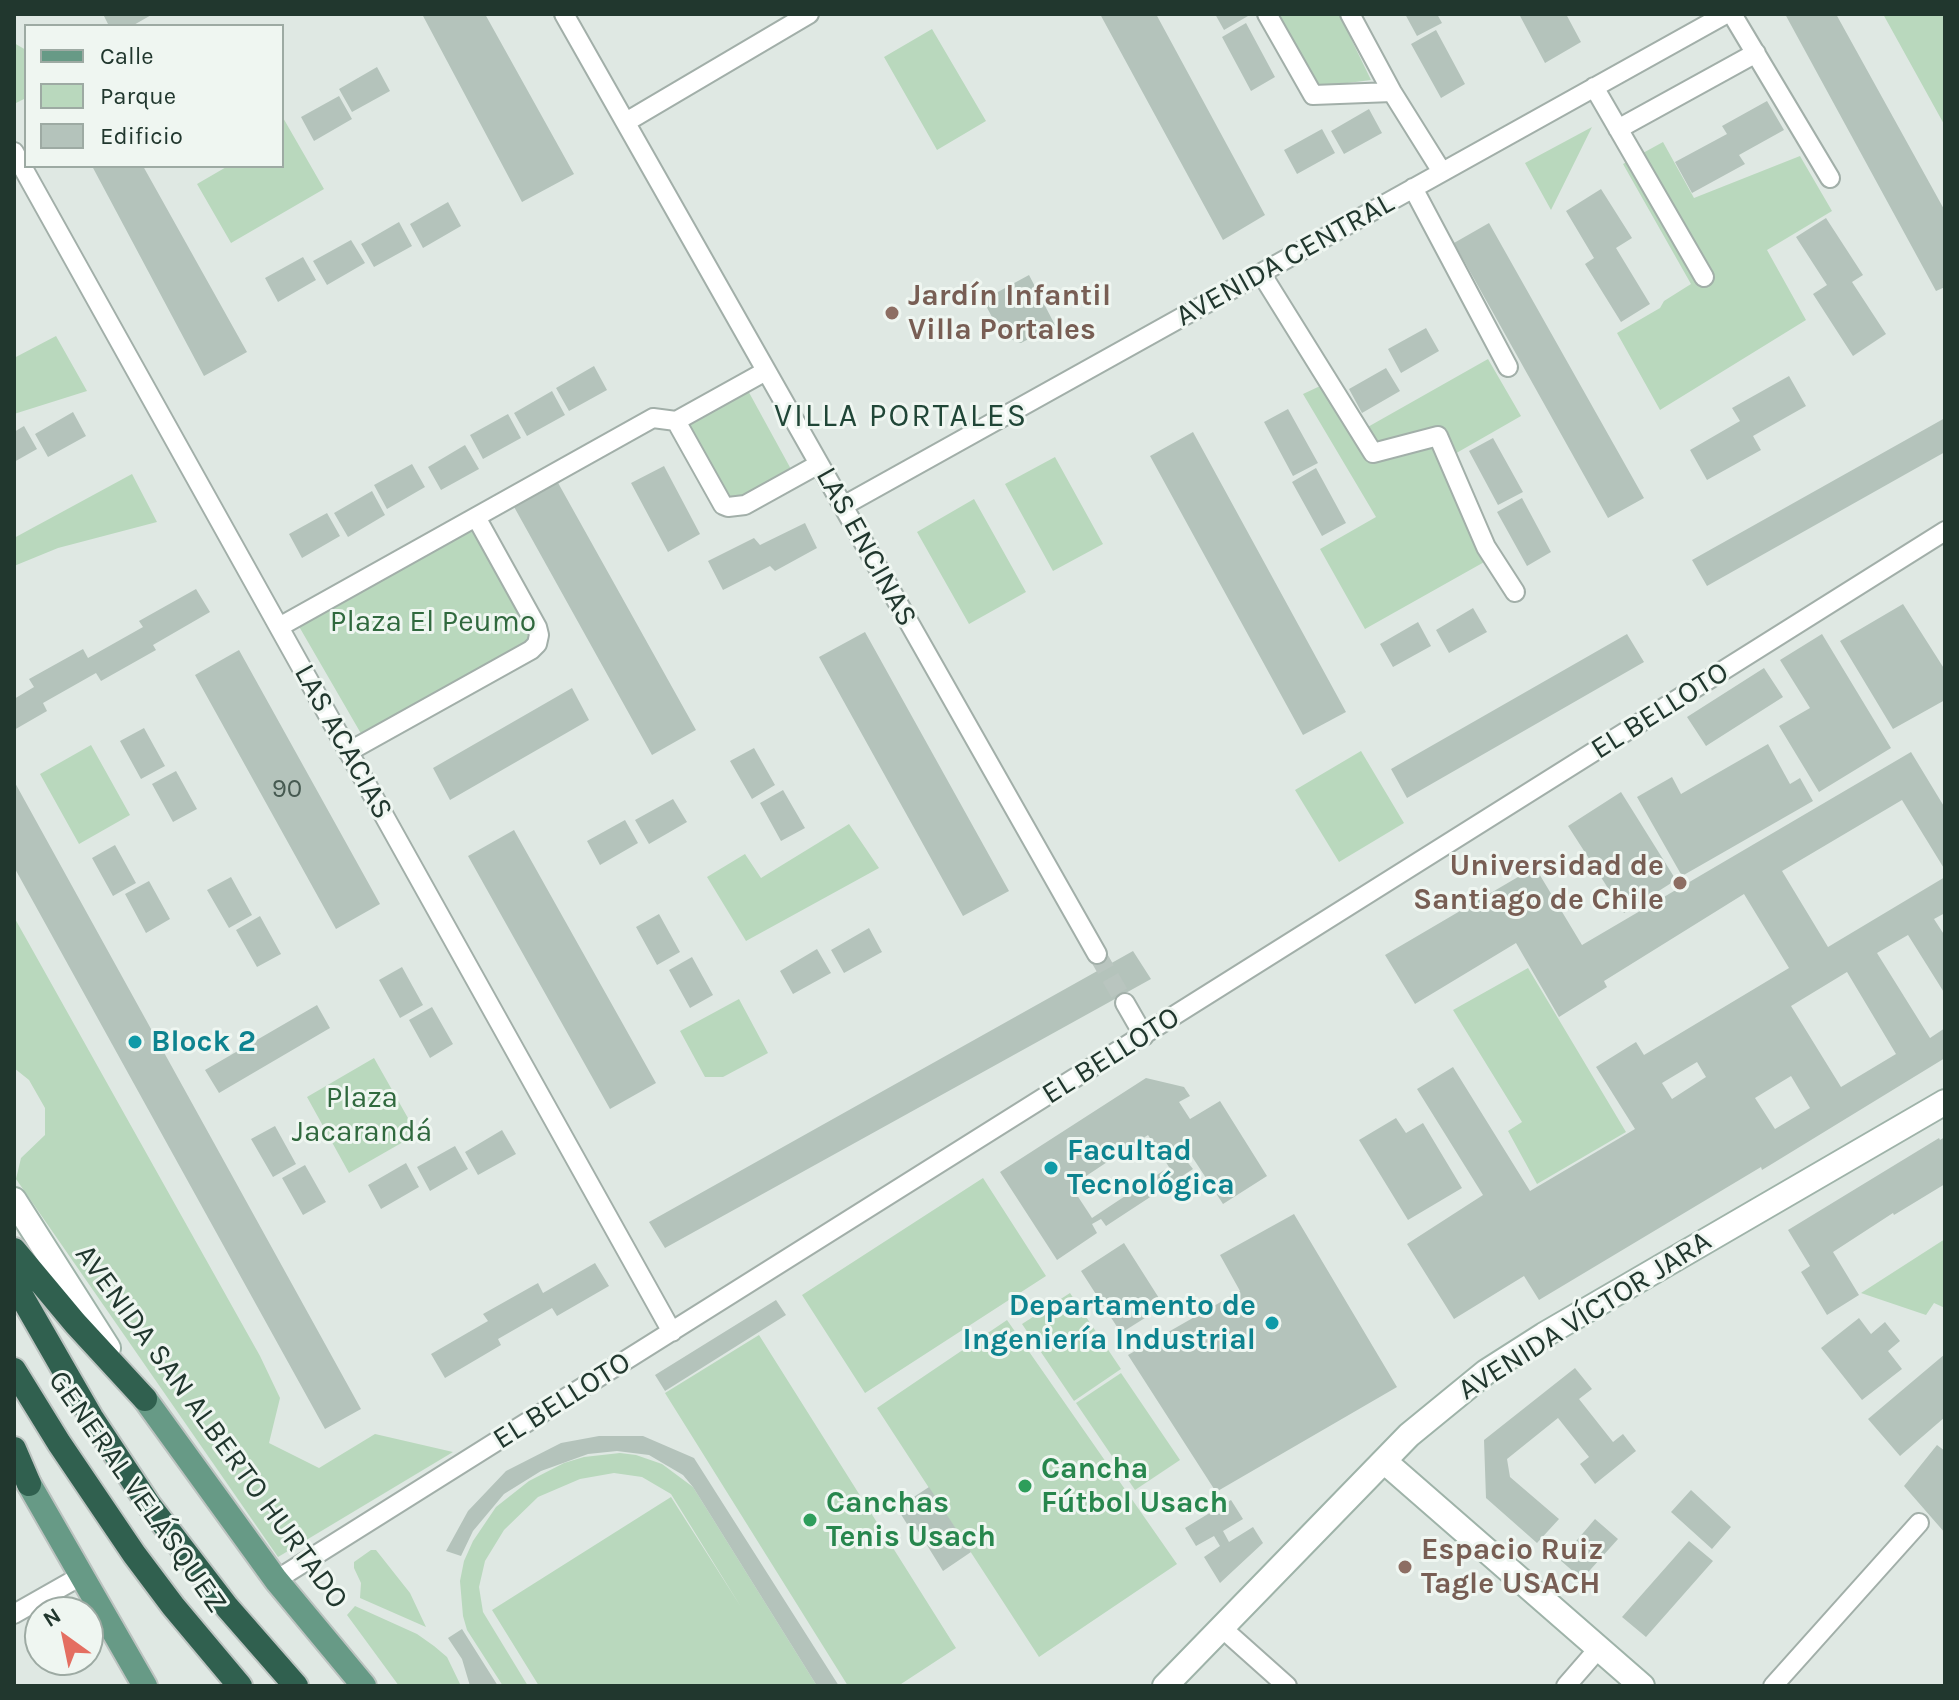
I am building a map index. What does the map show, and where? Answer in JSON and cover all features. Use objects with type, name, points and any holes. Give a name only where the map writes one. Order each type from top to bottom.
[{"type":"highway","points":[[14,1250],[145,1399]]},
{"type":"highway","name":"GENERAL VELÁSQUEZ","points":[[14,1283],[91,1417],[149,1505],[227,1607],[296,1686]]},
{"type":"highway","name":"GENERAL VELÁSQUEZ","points":[[14,1370],[134,1554],[240,1686]]},
{"type":"highway","points":[[14,1449],[29,1484]]},
{"type":"main road","name":"AVENIDA VÍCTOR JARA","points":[[1165,1686],[1384,1461],[1458,1393],[1515,1353],[1945,1102]]},
{"type":"main road","name":"AVENIDA SAN ALBERTO HURTADO","points":[[14,1200],[68,1287],[145,1399],[276,1580],[364,1686]]},
{"type":"main road","points":[[14,1457],[145,1686]]},
{"type":"main road","points":[[1384,1461],[1642,1686]]},
{"type":"street","name":"LAS ENCINAS","points":[[564,14],[1097,954]]},
{"type":"street","points":[[626,122],[809,14]]},
{"type":"street","points":[[1267,14],[1313,95],[1392,92]]},
{"type":"street","points":[[1350,14],[1392,92],[1442,172]]},
{"type":"street","name":"AVENIDA CENTRAL","points":[[843,506],[1726,14]]},
{"type":"street","points":[[1732,14],[1830,178]]},
{"type":"street","points":[[1618,129],[1756,53]]},
{"type":"street","points":[[1594,87],[1704,277]]},
{"type":"street","name":"LAS ACACIAS","points":[[14,152],[672,1332]]},
{"type":"street","points":[[1413,188],[1508,367]]},
{"type":"street","points":[[1261,273],[1373,453],[1438,436],[1486,547],[1515,592]]},
{"type":"street","points":[[279,627],[653,418],[676,421],[766,371]]},
{"type":"street","points":[[676,421],[723,505],[728,507],[745,505],[819,464]]},
{"type":"street","points":[[348,752],[537,644],[537,627],[476,517]]},
{"type":"street","name":"EL BELLOTO","points":[[276,1580],[1945,531]]},
{"type":"street","points":[[1125,1003],[1144,1036]]},
{"type":"street","points":[[1773,1686],[1919,1523]]},
{"type":"street","points":[[14,1614],[81,1576]]},
{"type":"street","points":[[1222,1628],[1287,1686]]},
{"type":"street","points":[[1566,1686],[1599,1648]]},
{"type":"green space","points":[[1273,14],[1339,14],[1371,80],[1317,87]]},
{"type":"green space","points":[[1883,14],[1945,14],[1945,126]]},
{"type":"green space","points":[[932,29],[986,121],[937,150],[884,57]]},
{"type":"green space","points":[[14,43],[24,49],[24,99],[14,104]]},
{"type":"green space","points":[[284,119],[324,189],[231,243],[197,184],[225,168],[284,168]]},
{"type":"green space","points":[[1592,127],[1551,210],[1525,163]]},
{"type":"green space","points":[[1663,142],[1694,198],[1800,156],[1832,211],[1767,250],[1806,320],[1660,410],[1617,333],[1660,308],[1664,301],[1691,284],[1623,164]]},
{"type":"green space","points":[[56,336],[87,391],[14,414],[14,358]]},
{"type":"green space","points":[[1488,359],[1521,416],[1439,463],[1486,561],[1365,629],[1320,549],[1376,517],[1303,394],[1333,380],[1366,428]]},
{"type":"green space","points":[[746,387],[792,471],[741,500],[726,502],[684,424]]},
{"type":"green space","points":[[1055,457],[1103,544],[1053,571],[1005,484]]},
{"type":"green space","points":[[132,474],[157,522],[58,548],[14,566],[14,538]]},
{"type":"green space","points":[[974,499],[1026,592],[969,624],[917,532]]},
{"type":"green space","name":"Plaza El Peumo","points":[[467,529],[478,533],[532,628],[529,644],[363,737],[297,623]]},
{"type":"green space","points":[[91,745],[130,815],[79,844],[40,774]]},
{"type":"green space","points":[[1361,751],[1404,823],[1339,862],[1295,790]]},
{"type":"green space","points":[[849,824],[879,868],[746,941],[707,877],[745,854],[761,878]]},
{"type":"green space","points":[[14,917],[260,1356],[280,1398],[269,1443],[319,1468],[375,1434],[453,1452],[278,1557],[16,1179],[21,1158],[45,1135],[45,1108],[29,1080],[14,1068]]},
{"type":"green space","points":[[1528,968],[1626,1132],[1537,1184],[1508,1131],[1522,1122],[1453,1010]]},
{"type":"green space","points":[[739,999],[768,1053],[723,1077],[705,1077],[680,1031]]},
{"type":"green space","name":"Plaza Jacarandá","points":[[374,1058],[417,1134],[349,1173],[307,1097]]},
{"type":"green space","points":[[983,1178],[1046,1276],[865,1393],[802,1295]]},
{"type":"green space","points":[[1945,1239],[1945,1308],[1934,1303],[1926,1315],[1861,1293]]},
{"type":"green space","points":[[1070,1293],[1121,1369],[1074,1401],[1022,1324]]},
{"type":"green space","name":"Cancha Fútbol Usach","points":[[1007,1320],[1177,1564],[1039,1657],[877,1408]]},
{"type":"green space","name":"Canchas Tenis Usach","points":[[759,1335],[956,1648],[898,1686],[848,1686],[665,1393]]},
{"type":"green space","points":[[1121,1373],[1180,1460],[1135,1490],[1076,1403]]},
{"type":"green space","points":[[620,1453],[662,1464],[693,1487],[817,1686],[539,1686],[492,1610],[671,1497],[741,1607],[671,1494],[642,1477],[614,1473],[580,1479],[538,1497],[504,1530],[485,1561],[479,1587],[483,1612],[528,1686],[503,1686],[467,1630],[463,1616],[460,1581],[473,1541],[496,1507],[529,1481],[564,1463]]},
{"type":"green space","points":[[376,1550],[410,1593],[426,1627],[360,1598],[361,1583],[354,1562]]},
{"type":"green space","points":[[355,1606],[417,1634],[434,1646],[447,1657],[461,1686],[399,1686],[347,1615]]},
{"type":"building","points":[[103,14],[153,14],[136,24],[108,24]]},
{"type":"building","points":[[422,14],[485,14],[574,174],[522,202]]},
{"type":"building","points":[[1100,14],[1156,14],[1265,215],[1223,240]]},
{"type":"building","points":[[1215,14],[1247,14],[1248,16],[1224,30]]},
{"type":"building","points":[[1405,14],[1437,14],[1442,23],[1417,36]]},
{"type":"building","points":[[1519,14],[1566,14],[1581,42],[1545,63]]},
{"type":"building","points":[[1785,14],[1836,14],[1945,211],[1945,287],[1936,291]]},
{"type":"building","points":[[1246,23],[1275,77],[1251,91],[1222,37]]},
{"type":"building","points":[[1436,30],[1465,84],[1441,98],[1411,44]]},
{"type":"building","points":[[377,67],[390,91],[352,112],[339,89]]},
{"type":"building","points":[[339,96],[352,119],[314,141],[301,117]]},
{"type":"building","points":[[1767,101],[1784,130],[1739,155],[1745,164],[1692,193],[1675,162],[1727,134],[1722,126]]},
{"type":"building","points":[[1369,109],[1382,133],[1344,154],[1331,131]]},
{"type":"building","points":[[1322,129],[1335,153],[1297,174],[1284,150]]},
{"type":"building","points":[[93,168],[144,168],[247,352],[204,376]]},
{"type":"building","points":[[1601,189],[1632,238],[1616,248],[1650,304],[1621,322],[1585,264],[1594,258],[1566,211]]},
{"type":"building","points":[[448,202],[461,226],[423,248],[410,224]]},
{"type":"building","points":[[1826,218],[1863,275],[1852,282],[1886,334],[1853,356],[1813,294],[1827,285],[1796,237]]},
{"type":"building","points":[[399,222],[412,246],[374,267],[361,244]]},
{"type":"building","points":[[1489,223],[1644,498],[1608,518],[1454,243]]},
{"type":"building","points":[[351,240],[365,263],[327,285],[313,261]]},
{"type":"building","points":[[303,257],[316,280],[278,302],[265,278]]},
{"type":"building","points":[[1029,275],[1055,325],[1021,343],[1002,336],[983,300]]},
{"type":"building","points":[[1426,328],[1439,351],[1401,373],[1388,349]]},
{"type":"building","points":[[594,366],[607,390],[569,411],[556,388]]},
{"type":"building","points":[[1386,368],[1400,391],[1362,413],[1349,389]]},
{"type":"building","points":[[1789,376],[1806,406],[1753,436],[1761,450],[1707,480],[1690,450],[1740,421],[1732,408]]},
{"type":"building","points":[[552,391],[565,415],[527,436],[514,413]]},
{"type":"building","points":[[1288,409],[1318,463],[1293,476],[1264,422]]},
{"type":"building","points":[[73,412],[86,436],[48,457],[35,434]]},
{"type":"building","points":[[508,414],[521,438],[483,459],[470,435]]},
{"type":"building","points":[[1945,418],[1945,452],[1707,586],[1692,560]]},
{"type":"building","points":[[24,426],[37,449],[14,462],[14,432]]},
{"type":"building","points":[[1193,432],[1346,712],[1303,735],[1150,456]]},
{"type":"building","points":[[1493,438],[1523,492],[1498,505],[1469,451]]},
{"type":"building","points":[[465,445],[479,469],[441,490],[428,467]]},
{"type":"building","points":[[412,464],[425,487],[387,509],[374,485]]},
{"type":"building","points":[[664,466],[700,534],[668,552],[631,483]]},
{"type":"building","points":[[1316,468],[1346,523],[1322,536],[1292,482]]},
{"type":"building","points":[[557,481],[696,730],[652,755],[513,505]]},
{"type":"building","points":[[372,491],[385,515],[348,537],[334,513]]},
{"type":"building","points":[[1522,498],[1551,552],[1527,566],[1497,512]]},
{"type":"building","points":[[327,513],[340,536],[302,558],[289,534]]},
{"type":"building","points":[[805,523],[817,548],[775,571],[770,566],[723,590],[708,561],[754,538],[760,545]]},
{"type":"building","points":[[196,589],[210,612],[153,645],[156,650],[101,681],[96,673],[43,703],[47,711],[14,730],[14,699],[34,687],[29,679],[83,649],[88,658],[143,627],[139,621]]},
{"type":"building","points":[[1903,604],[1945,670],[1945,700],[1893,729],[1840,641]]},
{"type":"building","points":[[1473,608],[1487,632],[1449,653],[1436,630]]},
{"type":"building","points":[[1418,622],[1431,646],[1393,667],[1380,644]]},
{"type":"building","points":[[865,632],[1009,891],[963,916],[819,657]]},
{"type":"building","points":[[1627,634],[1644,662],[1407,798],[1391,769]]},
{"type":"building","points":[[1822,634],[1891,748],[1819,792],[1779,726],[1810,708],[1780,660]]},
{"type":"building","points":[[239,650],[380,904],[336,929],[195,675]]},
{"type":"building","points":[[1764,668],[1783,697],[1706,746],[1687,717]]},
{"type":"building","points":[[572,688],[589,720],[450,800],[433,768]]},
{"type":"building","points":[[144,728],[165,766],[141,779],[120,741]]},
{"type":"building","points":[[1768,744],[1790,784],[1800,778],[1813,801],[1682,876],[1637,797],[1672,777],[1681,794]]},
{"type":"building","points":[[754,748],[775,785],[752,799],[730,761]]},
{"type":"building","points":[[1911,752],[1945,808],[1945,870],[1902,800],[1782,871],[1828,947],[1945,877],[1945,913],[1934,919],[1945,936],[1945,994],[1908,935],[1877,953],[1930,1038],[1945,1028],[1945,1058],[1762,1170],[1761,1167],[1539,1300],[1524,1276],[1454,1319],[1407,1244],[1483,1195],[1417,1089],[1453,1067],[1530,1191],[1635,1129],[1596,1067],[1636,1042],[1644,1055],[1789,968],[1744,894],[1604,981],[1607,987],[1559,1017],[1516,943],[1415,1004],[1385,955],[1535,867],[1582,945]],"holes":[[[1847,972],[1896,1054],[1841,1087],[1791,1006]],[[1697,1062],[1706,1077],[1672,1099],[1662,1083]],[[1791,1076],[1810,1108],[1775,1129],[1755,1098]]]},
{"type":"building","points":[[176,771],[197,809],[173,822],[152,784]]},
{"type":"building","name":"Block 2","points":[[14,781],[361,1409],[325,1429],[14,867]]},
{"type":"building","points":[[783,790],[805,828],[781,841],[760,803]]},
{"type":"building","points":[[1621,792],[1676,880],[1624,913],[1568,826]]},
{"type":"building","points":[[673,799],[687,822],[649,844],[635,820]]},
{"type":"building","points":[[625,820],[638,843],[600,865],[587,841]]},
{"type":"building","points":[[514,830],[656,1083],[610,1109],[468,856]]},
{"type":"building","points":[[115,845],[136,883],[113,896],[92,858]]},
{"type":"building","points":[[231,877],[252,915],[229,928],[207,890]]},
{"type":"building","points":[[149,881],[170,919],[146,933],[125,894]]},
{"type":"building","points":[[659,914],[680,952],[657,965],[636,927]]},
{"type":"building","points":[[260,916],[281,954],[257,967],[236,930]]},
{"type":"building","points":[[869,928],[882,952],[844,973],[831,950]]},
{"type":"building","points":[[817,949],[831,973],[793,994],[780,971]]},
{"type":"building","points":[[1133,951],[1151,979],[665,1248],[649,1222]]},
{"type":"building","points":[[692,957],[713,995],[690,1008],[669,970]]},
{"type":"building","points":[[402,967],[423,1005],[400,1018],[379,980]]},
{"type":"building","points":[[317,1005],[330,1028],[219,1093],[205,1070]]},
{"type":"building","points":[[432,1007],[453,1044],[430,1058],[409,1020]]},
{"type":"building","name":"Facultad Tecnológica","points":[[1146,1078],[1184,1087],[1190,1096],[1179,1102],[1190,1119],[1220,1101],[1267,1176],[1223,1204],[1191,1155],[1185,1159],[1193,1169],[1106,1226],[1101,1219],[1092,1224],[1097,1233],[1057,1260],[1000,1172]],"holes":[[[1148,1135],[1169,1167],[1092,1218],[1071,1186]]]},
{"type":"building","points":[[1396,1118],[1406,1133],[1423,1123],[1462,1188],[1408,1220],[1359,1140]]},
{"type":"building","points":[[275,1126],[296,1164],[273,1177],[251,1139]]},
{"type":"building","points":[[502,1130],[516,1154],[478,1175],[465,1152]]},
{"type":"building","points":[[1945,1137],[1945,1184],[1833,1252],[1859,1295],[1827,1315],[1801,1272],[1810,1266],[1788,1230]]},
{"type":"building","points":[[455,1146],[468,1169],[430,1191],[417,1167]]},
{"type":"building","points":[[406,1163],[419,1187],[381,1209],[368,1185]]},
{"type":"building","points":[[305,1165],[326,1202],[303,1215],[282,1178]]},
{"type":"building","name":"Departamento de Ingeniería Industrial","points":[[1294,1214],[1397,1387],[1216,1492],[1128,1355],[1240,1291],[1220,1255]]},
{"type":"building","points":[[1124,1243],[1164,1306],[1121,1333],[1081,1271]]},
{"type":"building","points":[[595,1263],[609,1286],[557,1316],[552,1308],[498,1339],[501,1345],[445,1378],[431,1354],[488,1321],[483,1314],[538,1283],[543,1293]]},
{"type":"building","points":[[776,1300],[786,1315],[665,1391],[655,1375]]},
{"type":"building","points":[[1859,1318],[1871,1334],[1885,1322],[1900,1341],[1888,1351],[1902,1369],[1862,1400],[1821,1348]]},
{"type":"building","points":[[1945,1354],[1945,1417],[1900,1456],[1868,1419]]},
{"type":"building","points":[[1575,1368],[1592,1389],[1579,1399],[1613,1442],[1623,1434],[1636,1451],[1595,1484],[1580,1464],[1589,1457],[1558,1418],[1507,1459],[1510,1477],[1559,1519],[1537,1543],[1486,1498],[1484,1440]]},
{"type":"building","points":[[599,1436],[643,1436],[694,1458],[839,1686],[817,1686],[693,1487],[683,1475],[649,1455],[617,1451],[588,1454],[541,1471],[504,1494],[473,1531],[461,1556],[446,1551],[468,1511],[506,1471],[561,1443]]},
{"type":"building","points":[[1937,1445],[1945,1451],[1945,1533],[1904,1486]]},
{"type":"building","points":[[929,1487],[971,1552],[943,1571],[917,1529],[912,1532],[897,1508]]},
{"type":"building","points":[[1691,1490],[1731,1527],[1712,1549],[1671,1512]]},
{"type":"building","points":[[1231,1500],[1243,1519],[1223,1531],[1229,1542],[1253,1527],[1263,1543],[1220,1583],[1204,1557],[1220,1546],[1214,1536],[1196,1546],[1185,1528]]},
{"type":"building","points":[[1595,1519],[1618,1539],[1582,1579],[1560,1560]]},
{"type":"building","points":[[1689,1541],[1713,1561],[1646,1637],[1622,1617]]},
{"type":"building","points":[[462,1629],[498,1686],[470,1686],[462,1659],[448,1638]]},
{"type":"tunnel","points":[[1097,954],[1125,1003]]},
{"type":"place","name":"Jardín Infantil Villa Portales","points":[[892,313]]},
{"type":"place","name":"Universidad de Santiago de Chile","points":[[1680,883]]},
{"type":"place","name":"Block 2","points":[[135,1042]]},
{"type":"place","name":"Facultad Tecnológica","points":[[1051,1168]]},
{"type":"place","name":"Departamento de Ingeniería Industrial","points":[[1272,1323]]},
{"type":"place","name":"Cancha Fútbol Usach","points":[[1025,1486]]},
{"type":"place","name":"Canchas Tenis Usach","points":[[810,1520]]},
{"type":"place","name":"Espacio Ruiz Tagle USACH","points":[[1405,1567]]},
{"type":"district","name":"VILLA PORTALES","points":[[901,417]]}]
